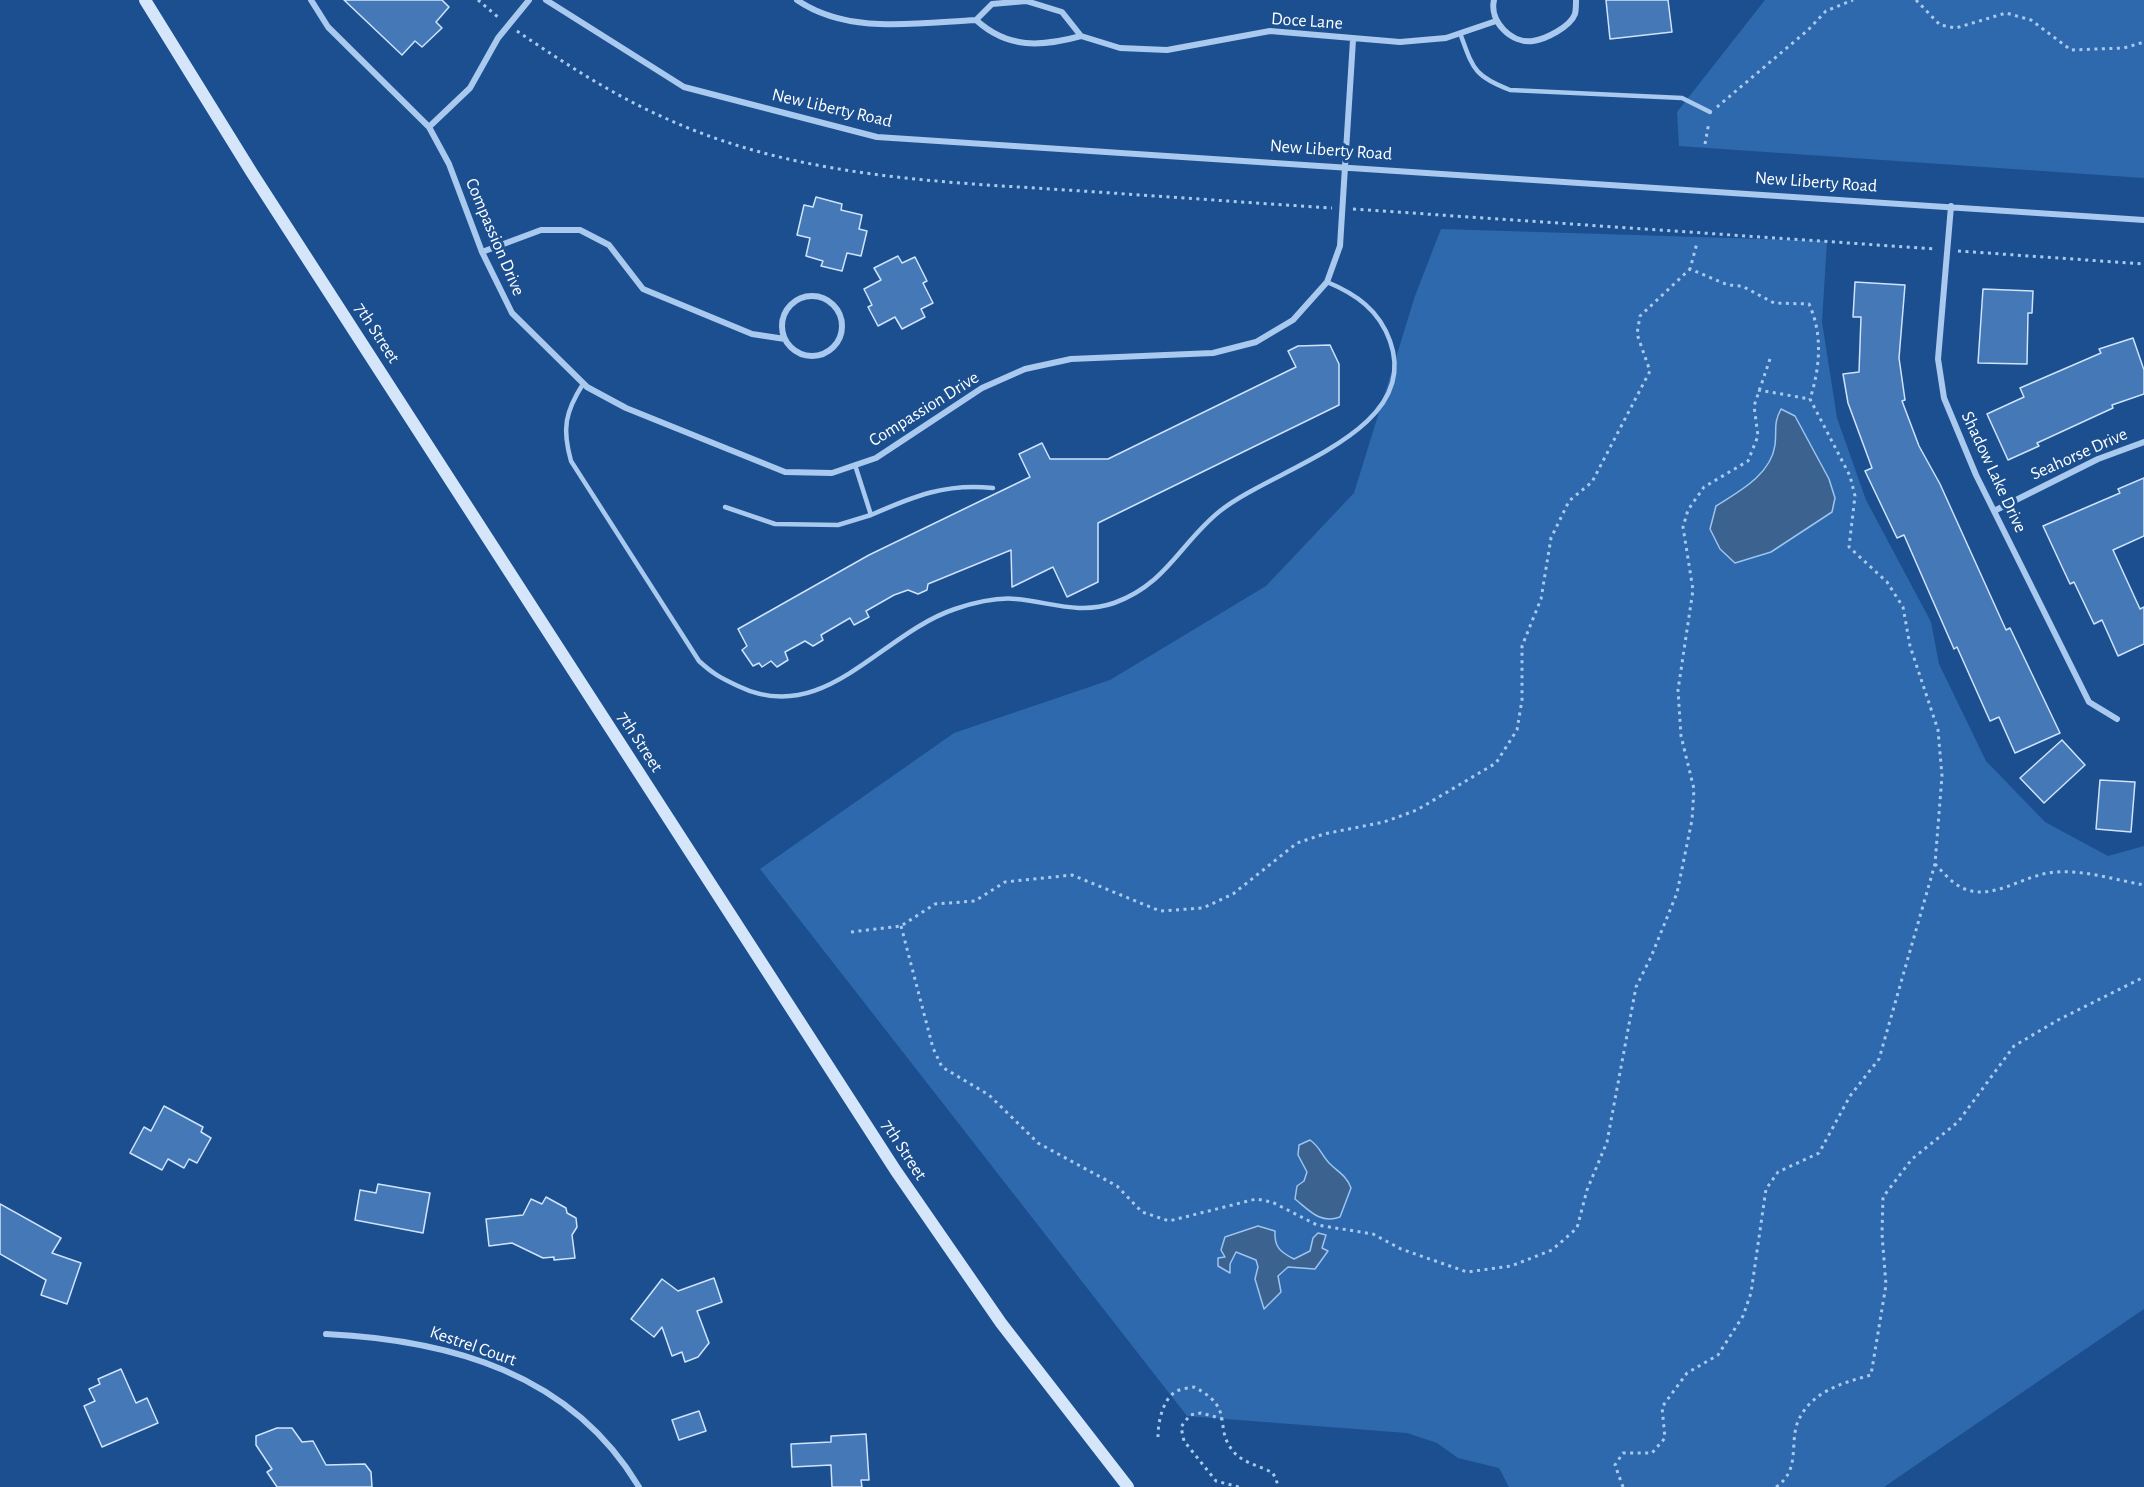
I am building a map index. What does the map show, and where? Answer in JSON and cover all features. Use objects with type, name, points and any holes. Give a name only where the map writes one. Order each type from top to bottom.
[{"type":"street","name":"7th Street","points":[[145,0],[252,173],[902,1180],[1001,1323],[1128,1487]]},
{"type":"street","name":"Compassion Drive","points":[[311,0],[328,27],[429,127],[449,164],[482,252],[512,313],[583,384],[626,408],[785,471],[832,472],[876,458],[982,388],[1025,369],[1071,359],[1213,353],[1256,342],[1293,320],[1327,282],[1340,246],[1353,40]]},
{"type":"street","points":[[429,127],[470,88],[498,38],[529,0]]},
{"type":"street","name":"New Liberty Road","points":[[546,0],[684,87],[877,137],[2144,220]]},
{"type":"street","points":[[797,0],[806,6],[854,23],[976,20],[992,34],[1020,43],[1054,43],[1081,36],[1062,12],[1026,1],[992,4],[976,20]]},
{"type":"street","points":[[1494,0],[1496,21],[1515,38],[1533,41],[1567,26],[1575,14],[1576,0]]},
{"type":"street","name":"Doce Lane","points":[[1081,36],[1120,48],[1167,50],[1269,31],[1353,40],[1400,42],[1446,38],[1496,21]]},
{"type":"street","name":"Shadow Lake Drive","points":[[1951,206],[1938,359],[1944,398],[1994,511],[2089,702],[2116,719]]},
{"type":"street","points":[[482,252],[541,230],[580,230],[609,245],[644,289],[752,334],[785,339],[800,353],[820,355],[835,346],[840,337],[841,316],[830,301],[821,296],[800,298],[785,312],[782,323],[785,339]]},
{"type":"street","name":"Seahorse Drive","points":[[1994,511],[2098,459],[2144,442]]},
{"type":"street","name":"Kestrel Court","points":[[326,1334],[412,1341],[458,1352],[497,1366],[532,1385],[574,1413],[614,1451],[639,1487]]},
{"type":"lane","points":[[1460,33],[1472,65],[1485,81],[1510,90],[1682,98],[1710,112]]},
{"type":"lane","points":[[583,384],[570,408],[565,427],[571,461],[699,660],[716,677],[748,691],[762,696],[798,697],[828,686],[919,627],[965,606],[1012,598],[1076,610],[1112,604],[1132,595],[1163,574],[1204,527],[1242,495],[1358,431],[1381,408],[1388,395],[1393,373],[1392,347],[1387,332],[1366,304],[1354,294],[1327,282]]},
{"type":"lane","points":[[855,465],[871,515]]},
{"type":"lane","points":[[725,507],[775,524],[838,525],[871,515],[908,499],[949,487],[993,488]]},
{"type":"path","points":[[478,0],[508,25],[609,90],[666,119],[731,142],[810,165],[885,177],[2144,264]]},
{"type":"path","points":[[1705,144],[1710,112],[1808,30],[1826,11],[1853,0]]},
{"type":"path","points":[[1916,0],[1940,25],[1956,28],[2006,13],[2031,20],[2071,50],[2124,48],[2144,42]]},
{"type":"path","points":[[851,932],[901,926],[935,904],[975,901],[1005,882],[1072,875],[1160,911],[1203,908],[1233,894],[1297,843],[1324,834],[1384,822],[1417,810],[1496,763],[1517,730],[1522,700],[1522,646],[1541,599],[1551,538],[1569,501],[1592,482],[1650,371],[1637,334],[1640,316],[1690,269],[1697,243]]},
{"type":"path","points":[[1623,1487],[1615,1465],[1623,1453],[1652,1453],[1665,1438],[1662,1407],[1687,1373],[1718,1355],[1743,1316],[1751,1293],[1766,1189],[1778,1172],[1819,1153],[1850,1096],[1879,1059],[1935,864],[1942,776],[1938,730],[1910,646],[1903,607],[1887,582],[1849,547],[1854,496],[1850,476],[1810,399],[1818,374],[1818,322],[1809,304],[1774,303],[1742,286],[1728,285],[1690,269]]},
{"type":"path","points":[[901,926],[933,1048],[942,1067],[989,1095],[1038,1143],[1117,1186],[1142,1212],[1169,1221],[1256,1199],[1317,1225],[1373,1234],[1401,1248],[1467,1272],[1511,1266],[1552,1251],[1577,1228],[1587,1190],[1607,1142],[1636,987],[1652,957],[1677,893],[1692,820],[1694,789],[1682,736],[1678,690],[1693,590],[1683,527],[1688,510],[1704,486],[1748,461],[1758,436],[1754,406],[1771,356]]},
{"type":"path","points":[[1758,390],[1810,399]]},
{"type":"path","points":[[1935,864],[1958,886],[1972,892],[1991,892],[2039,874],[2058,872],[2144,885]]},
{"type":"path","points":[[1776,1487],[1781,1484],[1794,1459],[1797,1425],[1810,1402],[1839,1384],[1871,1376],[1886,1285],[1882,1234],[1883,1197],[1912,1159],[1958,1122],[2014,1046],[2144,977]]},
{"type":"path","points":[[1158,1437],[1158,1423],[1164,1407],[1175,1392],[1194,1387],[1211,1396],[1223,1419],[1232,1451],[1243,1461],[1274,1473],[1279,1487]]},
{"type":"path","points":[[1223,1419],[1201,1413],[1190,1415],[1181,1427],[1190,1450],[1216,1481],[1239,1487]]},
{"type":"shaded area","points":[[1765,0],[2144,0],[2144,178],[1679,146],[1677,112]]},
{"type":"shaded area","points":[[1441,229],[1827,241],[1822,322],[1837,418],[1866,500],[1931,622],[1939,664],[1986,761],[2045,822],[2108,856],[2144,846],[2144,1309],[1884,1487],[1509,1487],[1499,1468],[1458,1458],[1437,1443],[1407,1433],[1187,1416],[760,869],[954,733],[1110,680],[1266,586],[1354,493],[1415,296]]},
{"type":"shaded area","points":[[1781,409],[1795,416],[1829,479],[1835,498],[1832,512],[1771,552],[1735,563],[1720,549],[1710,529],[1716,506],[1752,481],[1767,465],[1775,445],[1776,423]]},
{"type":"shaded area","points":[[1310,1140],[1329,1163],[1345,1177],[1351,1188],[1340,1217],[1321,1218],[1295,1199],[1297,1186],[1304,1181],[1307,1172],[1298,1155],[1299,1145]]},
{"type":"shaded area","points":[[1258,1226],[1275,1231],[1279,1248],[1294,1259],[1310,1251],[1313,1238],[1318,1233],[1326,1235],[1322,1248],[1328,1251],[1315,1269],[1288,1267],[1278,1276],[1281,1292],[1264,1309],[1255,1279],[1258,1267],[1256,1260],[1236,1252],[1230,1264],[1230,1273],[1218,1266],[1218,1258],[1225,1257],[1221,1250],[1225,1237]]},
{"type":"building","points":[[344,0],[442,0],[449,7],[436,22],[442,28],[422,47],[415,41],[402,55]]},
{"type":"building","points":[[1606,0],[1668,0],[1672,32],[1610,39]]},
{"type":"building","points":[[816,197],[842,204],[841,210],[862,215],[859,229],[867,231],[861,256],[847,253],[842,271],[821,266],[823,261],[806,256],[810,238],[797,235],[804,205],[813,207]]},
{"type":"building","points":[[898,256],[902,263],[915,257],[927,281],[923,283],[933,303],[921,309],[925,317],[902,329],[895,317],[878,326],[868,307],[872,305],[864,289],[881,280],[874,268]]},
{"type":"building","points":[[1855,282],[1905,285],[1899,358],[1905,400],[1902,401],[1919,446],[1940,484],[2006,630],[2010,628],[2060,733],[2015,753],[1999,717],[1990,721],[1957,647],[1954,649],[1904,535],[1897,538],[1865,471],[1872,468],[1848,403],[1843,374],[1859,372],[1861,317],[1853,317]]},
{"type":"building","points":[[1983,289],[2033,291],[2032,313],[2028,313],[2027,364],[1978,363]]},
{"type":"building","points":[[2133,338],[2144,370],[2144,394],[2112,405],[2113,408],[2037,443],[2039,446],[2008,460],[1987,414],[2024,397],[2020,388],[2101,353],[2099,349]]},
{"type":"building","points":[[1330,345],[1339,364],[1339,405],[1098,523],[1098,582],[1067,597],[1053,567],[1012,587],[1011,550],[928,584],[927,590],[918,594],[908,590],[894,595],[866,611],[869,617],[854,625],[850,618],[821,635],[823,640],[813,646],[805,641],[785,652],[788,660],[777,667],[771,661],[762,667],[759,663],[753,666],[742,650],[747,646],[738,629],[869,555],[1030,477],[1019,454],[1042,443],[1050,459],[1108,459],[1296,367],[1288,351],[1298,346]]},
{"type":"building","points":[[2144,478],[2144,536],[2113,550],[2140,609],[2144,607],[2144,644],[2118,656],[2102,620],[2094,624],[2074,582],[2070,584],[2043,526],[2120,493],[2118,489]]},
{"type":"building","points":[[2062,740],[2085,765],[2044,803],[2020,778]]},
{"type":"building","points":[[2100,780],[2135,782],[2131,832],[2096,829]]},
{"type":"building","points":[[164,1106],[203,1127],[201,1132],[211,1138],[197,1163],[189,1159],[184,1168],[168,1159],[162,1170],[130,1153],[144,1127],[151,1131]]},
{"type":"building","points":[[378,1184],[430,1193],[423,1233],[355,1220],[360,1190],[376,1193]]},
{"type":"building","points":[[546,1197],[566,1208],[567,1213],[576,1218],[577,1227],[572,1235],[575,1258],[554,1260],[554,1257],[543,1258],[512,1243],[489,1246],[486,1219],[523,1215],[531,1199],[542,1204]]},
{"type":"building","points":[[0,1204],[61,1238],[52,1253],[81,1263],[67,1304],[41,1295],[46,1280],[0,1254]]},
{"type":"building","points":[[714,1278],[722,1302],[697,1311],[709,1343],[698,1357],[685,1362],[682,1352],[672,1356],[662,1327],[654,1337],[631,1319],[662,1279],[678,1291]]},
{"type":"building","points":[[121,1369],[136,1403],[147,1398],[158,1423],[102,1447],[84,1406],[95,1401],[89,1389],[100,1384],[98,1379]]},
{"type":"building","points":[[699,1411],[706,1431],[679,1440],[672,1420]]},
{"type":"building","points":[[277,1428],[292,1428],[302,1442],[313,1441],[326,1465],[365,1464],[371,1472],[372,1487],[277,1487],[267,1472],[272,1469],[256,1445],[256,1436]]},
{"type":"building","points":[[866,1434],[869,1480],[861,1480],[862,1487],[832,1487],[831,1465],[792,1467],[791,1444],[831,1442],[831,1436]]}]
